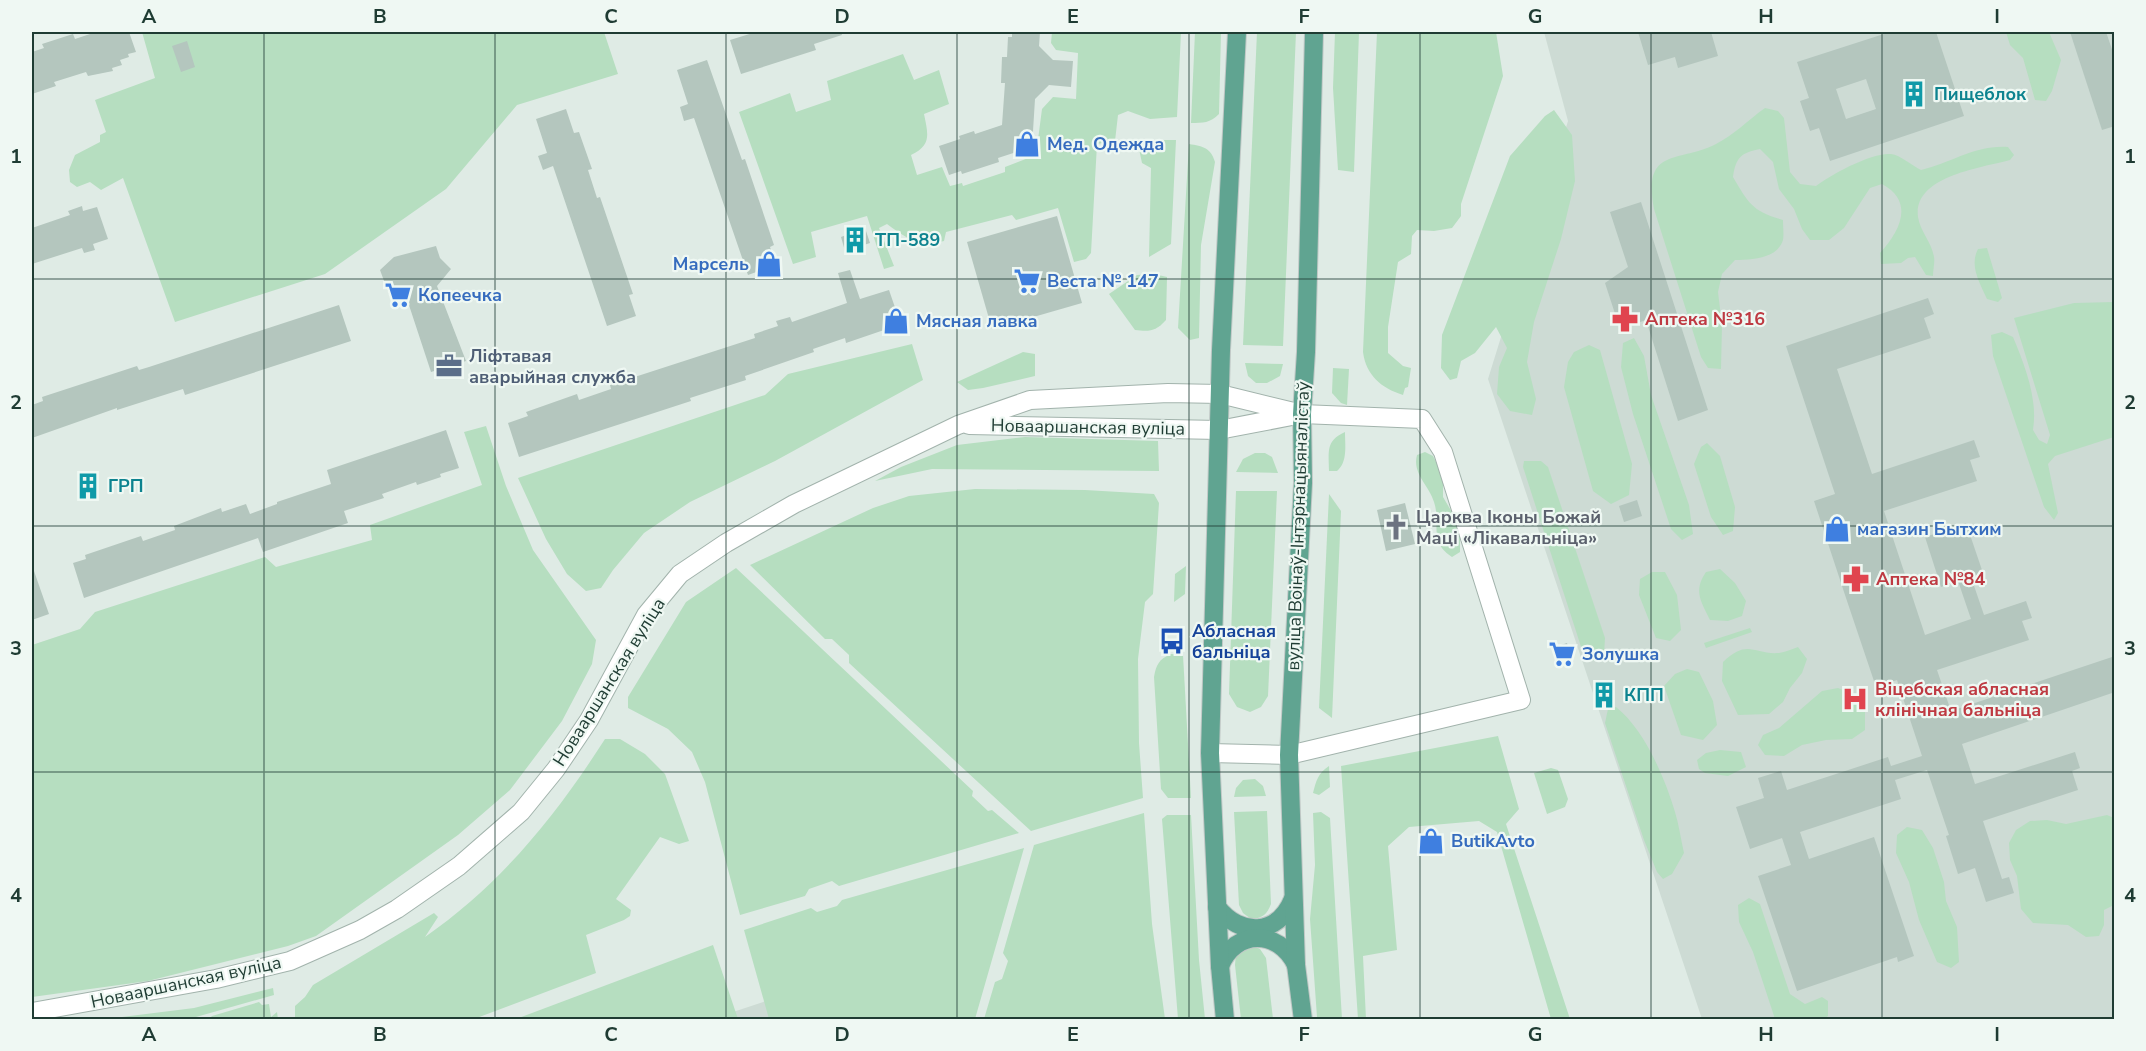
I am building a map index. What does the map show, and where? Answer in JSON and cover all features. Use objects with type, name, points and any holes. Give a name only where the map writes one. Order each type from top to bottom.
[{"type":"main road","points":[[1225,1020],[1220,966],[1210,753],[1220,394],[1237,32]]},
{"type":"main road","name":"вуліца Воінаў-Інтэрнацыяналістаў","points":[[1303,1020],[1296,965],[1289,755],[1303,483],[1302,414],[1306,352],[1314,32]]},
{"type":"main road","points":[[1217,907],[1232,922],[1242,927],[1261,928],[1278,921],[1290,908],[1293,899]]},
{"type":"main road","points":[[1220,966],[1228,951],[1251,938],[1261,938],[1279,944],[1292,956],[1296,965]]},
{"type":"street","name":"Новааршанская вуліца","points":[[32,1012],[216,979],[290,961],[360,930],[397,909],[459,866],[521,812],[556,769],[589,720],[646,615],[680,574],[726,543],[794,504],[958,424],[1030,400],[1168,393],[1220,394],[1302,414]]},
{"type":"street","name":"Новааршанская вуліца","points":[[958,424],[1219,430],[1302,414]]},
{"type":"street","points":[[1210,753],[1289,755],[1521,700],[1443,452],[1422,420],[1302,414]]},
{"type":"shaded area","name":"Віцебская абласная клінічная бальніца","points":[[1544,32],[2114,32],[2114,1019],[1702,1019],[1488,379],[1568,121]]},
{"type":"shaded area","points":[[766,1001],[771,1020],[709,1020]]},
{"type":"green space","points":[[142,32],[604,32],[618,74],[517,105],[446,189],[325,274],[175,322],[123,178],[101,190],[90,182],[77,187],[70,182],[69,170],[75,155],[100,142],[100,135],[106,132],[95,100],[155,78]]},
{"type":"green space","points":[[1052,32],[1181,32],[1177,117],[1150,119],[1128,111],[1118,115],[1115,141],[1097,144],[1091,253],[1086,259],[1074,262],[1058,208],[1016,220],[1012,215],[946,232],[944,241],[935,243],[913,240],[887,224],[879,228],[894,266],[884,269],[867,216],[811,232],[816,257],[793,264],[739,112],[790,93],[796,112],[831,100],[827,81],[903,54],[914,80],[939,70],[949,104],[924,114],[927,138],[922,147],[911,155],[917,175],[942,167],[950,186],[962,183],[963,186],[1005,172],[1005,167],[1036,155],[1042,109],[1053,97],[1076,99],[1078,53],[1056,50],[1051,43]]},
{"type":"green space","points":[[1195,32],[1221,32],[1219,114],[1206,122],[1191,123]]},
{"type":"green space","points":[[1257,32],[1296,32],[1283,346],[1243,345]]},
{"type":"green space","points":[[1335,32],[1359,32],[1354,172],[1338,170],[1333,88]]},
{"type":"green space","points":[[1377,32],[1496,32],[1503,76],[1461,204],[1461,216],[1452,228],[1434,231],[1417,230],[1412,236],[1411,254],[1398,262],[1388,327],[1388,353],[1403,366],[1411,368],[1408,387],[1405,388],[1403,395],[1388,389],[1376,380],[1367,367],[1363,352]]},
{"type":"green space","points":[[2006,32],[2049,32],[2061,60],[2052,91],[2046,101],[2035,100],[2023,58],[2010,45]]},
{"type":"green space","points":[[1765,108],[1778,111],[1784,118],[1790,172],[1800,184],[1816,186],[1852,165],[1883,154],[1898,156],[1921,170],[1996,147],[2008,147],[2014,155],[2010,160],[1951,176],[1926,192],[1919,203],[1918,217],[1933,252],[1933,276],[1926,275],[1915,257],[1908,258],[1901,263],[1881,264],[1880,253],[1893,235],[1901,217],[1898,199],[1882,184],[1870,188],[1844,228],[1829,240],[1810,240],[1802,229],[1794,209],[1779,189],[1773,162],[1760,149],[1744,154],[1738,160],[1733,177],[1752,205],[1764,213],[1783,220],[1783,240],[1780,246],[1769,255],[1756,259],[1735,260],[1722,274],[1718,292],[1722,325],[1721,369],[1708,368],[1701,357],[1654,209],[1652,189],[1654,175],[1659,166],[1667,160],[1716,144]]},
{"type":"green space","points":[[1554,110],[1572,135],[1575,181],[1561,239],[1534,322],[1527,362],[1536,399],[1532,415],[1510,411],[1497,394],[1499,367],[1507,348],[1496,327],[1475,353],[1461,361],[1457,378],[1450,380],[1441,368],[1442,335],[1510,156],[1545,116]]},
{"type":"green space","points":[[1146,140],[1176,140],[1171,244],[1149,257],[1151,168],[1142,163],[1139,149]]},
{"type":"green space","points":[[1189,144],[1206,148],[1215,162],[1201,245],[1199,338],[1190,340],[1178,328]]},
{"type":"green space","points":[[1987,248],[2002,298],[1998,302],[1987,299],[1975,268],[1978,249]]},
{"type":"green space","points":[[1154,274],[1167,277],[1166,320],[1152,330],[1135,330],[1109,294],[1137,275]]},
{"type":"green space","points":[[2114,302],[2114,437],[2055,456],[2048,464],[2058,513],[2054,520],[2044,507],[1993,356],[1991,335],[2002,332],[2013,337],[2032,395],[2033,430],[2039,440],[2047,444],[2050,435],[2014,318],[2074,303]]},
{"type":"green space","points":[[1634,338],[1644,356],[1651,395],[1689,505],[1693,534],[1682,540],[1671,529],[1633,414],[1621,367],[1623,343]]},
{"type":"green space","points":[[912,344],[923,380],[775,461],[690,502],[644,533],[601,588],[586,591],[567,574],[546,539],[518,478],[765,395],[788,374]]},
{"type":"green space","points":[[1589,345],[1600,350],[1632,464],[1629,495],[1611,504],[1593,491],[1564,387],[1568,362],[1574,352]]},
{"type":"green space","points":[[1023,352],[1035,354],[1035,376],[968,390],[957,382]]},
{"type":"green space","points":[[1245,363],[1283,364],[1280,376],[1267,383],[1256,383],[1248,376]]},
{"type":"green space","points":[[1333,368],[1349,369],[1347,405],[1341,403],[1332,393]]},
{"type":"green space","points":[[486,426],[506,486],[533,550],[596,640],[592,664],[562,721],[510,790],[458,835],[316,936],[288,946],[148,981],[32,997],[32,645],[80,629],[95,612],[265,557],[276,567],[372,540],[370,525],[482,485],[464,432]]},
{"type":"green space","points":[[1345,432],[1343,463],[1337,471],[1329,471],[1331,443]]},
{"type":"green space","points":[[1025,437],[1158,441],[1159,471],[932,469],[875,481],[901,467],[957,445]]},
{"type":"green space","points":[[1707,443],[1720,456],[1735,507],[1733,531],[1723,535],[1711,517],[1694,464],[1701,447]]},
{"type":"green space","points":[[1425,452],[1433,456],[1443,476],[1443,497],[1453,514],[1460,534],[1460,552],[1452,557],[1440,545],[1434,502],[1417,468],[1417,455]]},
{"type":"green space","points":[[1255,453],[1265,453],[1272,457],[1278,473],[1236,472],[1243,459]]},
{"type":"green space","points":[[1524,461],[1541,461],[1548,467],[1605,638],[1604,655],[1597,661],[1585,659],[1523,467]]},
{"type":"green space","points":[[975,489],[1085,490],[1154,494],[1159,503],[1153,594],[1145,602],[1138,659],[1139,743],[1143,798],[1031,831],[849,663],[849,655],[832,639],[825,639],[750,565],[873,508],[909,496]]},
{"type":"green space","points":[[1236,491],[1277,491],[1268,696],[1261,707],[1250,712],[1237,707],[1229,694]]},
{"type":"green space","points":[[1329,494],[1341,511],[1332,718],[1319,708]]},
{"type":"green space","points":[[1186,566],[1185,594],[1174,602],[1175,574]]},
{"type":"green space","points":[[736,568],[973,791],[972,796],[988,811],[992,810],[1019,833],[839,886],[832,881],[809,889],[805,896],[740,915],[705,782],[692,752],[668,729],[628,708],[628,697],[686,602]]},
{"type":"green space","points":[[1720,569],[1735,583],[1746,601],[1742,616],[1728,621],[1710,620],[1699,591],[1706,572]]},
{"type":"green space","points":[[1652,572],[1665,572],[1677,595],[1681,630],[1670,641],[1656,638],[1639,595],[1640,579]]},
{"type":"green space","points":[[1750,628],[1752,632],[1706,648],[1704,643]]},
{"type":"green space","points":[[1798,647],[1807,659],[1802,673],[1790,688],[1783,702],[1769,714],[1738,715],[1722,681],[1723,662],[1745,649],[1779,653]]},
{"type":"green space","points":[[1171,654],[1183,655],[1191,798],[1168,798],[1161,789],[1154,677],[1159,663]]},
{"type":"green space","points":[[1687,669],[1699,672],[1713,701],[1717,725],[1703,740],[1681,735],[1664,686],[1675,674]]},
{"type":"green space","points":[[1838,688],[1856,695],[1865,712],[1865,730],[1852,739],[1826,740],[1802,745],[1784,756],[1765,755],[1758,745],[1763,735],[1779,728],[1822,691]]},
{"type":"green space","points":[[1616,707],[1636,728],[1652,755],[1666,784],[1676,817],[1684,853],[1672,874],[1663,879],[1657,872],[1644,840],[1605,723],[1608,709]]},
{"type":"green space","points":[[1498,736],[1519,809],[1506,824],[1570,1019],[1551,1019],[1497,832],[1479,821],[1409,827],[1388,846],[1397,950],[1363,956],[1366,1019],[1358,1019],[1341,766]]},
{"type":"green space","points":[[605,739],[620,739],[645,754],[665,774],[689,841],[679,844],[660,837],[616,899],[631,910],[630,916],[586,935],[596,973],[474,1019],[295,1019],[295,1006],[313,985],[434,913],[438,917],[425,937],[478,895],[502,872],[546,822]]},
{"type":"green space","points":[[1720,750],[1741,752],[1746,767],[1728,776],[1705,773],[1699,769],[1697,760],[1706,753]]},
{"type":"green space","points":[[1329,766],[1330,787],[1319,795],[1313,793],[1322,771]]},
{"type":"green space","points":[[1551,768],[1558,770],[1568,799],[1565,807],[1547,814],[1534,773]]},
{"type":"green space","points":[[1255,779],[1263,786],[1266,796],[1234,797],[1236,788],[1243,780]]},
{"type":"green space","points":[[1267,811],[1271,904],[1264,915],[1251,919],[1243,913],[1239,905],[1234,812]]},
{"type":"green space","points":[[1321,812],[1330,818],[1342,1019],[1318,1019],[1317,1017],[1310,919],[1315,865],[1313,813]]},
{"type":"green space","points":[[1144,813],[1152,924],[1165,1019],[984,1019],[995,982],[1002,979],[1008,961],[1003,953],[1034,845]]},
{"type":"green space","points":[[1167,815],[1191,815],[1199,960],[1205,1019],[1178,1019],[1162,819]]},
{"type":"green space","points":[[2107,815],[2114,818],[2114,905],[2104,910],[2104,925],[2099,936],[2086,937],[2068,925],[2033,923],[2021,909],[2017,876],[2010,860],[2009,843],[2016,830],[2030,821],[2047,820],[2066,824]]},
{"type":"green space","points":[[1907,827],[1922,830],[1933,848],[1944,882],[1946,901],[1957,927],[1959,962],[1951,968],[1937,962],[1919,920],[1909,882],[1896,853],[1897,835]]},
{"type":"green space","points":[[1024,848],[975,1019],[769,1019],[744,930],[811,908],[817,912],[837,906],[842,900]]},
{"type":"green space","points":[[1749,898],[1760,904],[1790,994],[1805,1004],[1822,997],[1828,1001],[1828,1016],[1824,1019],[1775,1019],[1753,952],[1739,922],[1738,905]]},
{"type":"green space","points":[[713,945],[738,1019],[516,1019]]},
{"type":"green space","points":[[1252,945],[1260,949],[1266,958],[1273,1019],[1241,1019],[1235,965],[1236,953]]},
{"type":"green space","points":[[273,988],[274,995],[196,1017],[175,1020],[106,1019],[194,1008]]},
{"type":"green space","points":[[259,1002],[262,1005],[269,1004],[271,1017],[277,1012],[278,1019],[209,1019],[212,1016]]},
{"type":"building","points":[[96,32],[129,32],[136,52],[120,60],[122,65],[112,68],[113,71],[88,76],[86,72],[54,82],[56,86],[32,94],[32,52],[44,48],[42,44],[73,34],[75,39]]},
{"type":"building","points":[[756,32],[841,32],[842,35],[814,44],[816,50],[741,74],[730,40]]},
{"type":"building","points":[[1012,32],[1040,32],[1039,46],[1053,60],[1073,61],[1071,87],[1049,85],[1035,99],[1032,147],[998,158],[999,162],[962,174],[961,171],[949,175],[939,146],[960,139],[959,136],[974,131],[975,134],[1002,125],[1005,83],[1001,83],[1002,57],[1007,57],[1008,37],[1012,37]]},
{"type":"building","points":[[1638,32],[1711,32],[1718,56],[1678,68],[1675,57],[1648,65]]},
{"type":"building","name":"Пищеблок","points":[[1890,32],[1936,32],[1964,116],[1830,161],[1819,128],[1810,131],[1800,101],[1809,98],[1797,62]],"holes":[[[1866,79],[1876,109],[1846,119],[1836,89]]]},
{"type":"building","points":[[2070,32],[2106,32],[2115,58],[2115,126],[2102,130]]},
{"type":"building","points":[[187,41],[195,67],[181,72],[172,46]]},
{"type":"building","points":[[707,60],[742,160],[745,159],[774,245],[770,247],[776,265],[748,275],[694,118],[684,121],[680,107],[688,104],[677,70]]},
{"type":"building","points":[[566,109],[574,133],[579,132],[592,169],[588,170],[597,198],[600,197],[633,294],[629,295],[636,316],[607,326],[553,166],[543,170],[538,156],[547,153],[536,119]]},
{"type":"building","points":[[1641,202],[1708,410],[1678,421],[1646,320],[1620,329],[1605,283],[1628,267],[1610,212]]},
{"type":"building","points":[[82,206],[83,211],[97,207],[108,239],[93,244],[95,250],[84,253],[82,248],[32,264],[32,228],[70,215],[68,211]]},
{"type":"building","name":"Веста № 147","points":[[1057,216],[1082,303],[992,329],[967,242]]},
{"type":"building","name":"ТП-589","points":[[865,228],[870,243],[845,251],[841,237]]},
{"type":"building","points":[[436,246],[440,258],[451,269],[437,286],[466,361],[431,372],[405,293],[390,297],[380,270],[394,257]]},
{"type":"building","points":[[850,270],[860,299],[889,290],[900,322],[846,343],[845,338],[813,349],[814,352],[745,376],[746,380],[690,398],[691,401],[519,457],[508,423],[528,416],[526,412],[577,394],[579,400],[611,389],[610,385],[755,338],[754,334],[778,326],[776,321],[790,317],[792,322],[847,303],[838,273]]},
{"type":"building","points":[[1928,298],[1934,314],[1924,318],[1931,338],[1837,369],[1872,474],[1974,440],[1980,457],[1970,460],[1977,481],[1884,511],[1925,635],[1971,619],[1958,581],[1941,587],[1925,537],[1966,523],[1983,573],[1971,577],[1984,615],[2026,601],[2032,618],[2022,621],[2029,640],[1937,670],[1951,711],[2115,656],[2115,692],[1962,744],[1975,784],[2075,752],[2080,768],[2072,771],[2078,790],[1983,821],[2002,879],[2009,877],[2014,893],[1986,902],[1975,868],[1958,874],[1946,836],[1949,835],[1927,770],[1895,780],[1901,799],[1800,832],[1809,859],[1874,837],[1914,956],[1898,962],[1897,957],[1797,991],[1758,876],[1791,865],[1782,838],[1750,849],[1736,807],[1764,798],[1758,778],[1781,771],[1787,790],[1888,757],[1891,766],[1922,756],[1897,680],[1876,687],[1846,598],[1814,501],[1835,494],[1786,346]]},
{"type":"building","points":[[339,305],[351,341],[185,395],[183,389],[117,410],[117,408],[32,438],[32,405],[43,401],[42,397],[137,366],[139,370],[149,367]]},
{"type":"building","points":[[446,430],[459,468],[440,474],[441,477],[417,485],[416,482],[382,494],[384,498],[344,511],[348,523],[263,552],[258,538],[84,598],[73,563],[86,559],[85,555],[141,536],[143,541],[175,530],[174,526],[221,508],[222,512],[246,504],[250,514],[277,504],[277,502],[331,484],[327,470]]},
{"type":"building","points":[[1637,500],[1642,516],[1624,522],[1619,506]]},
{"type":"building","name":"Царква Іконы Божай Маці «Лікавальніца»","points":[[1405,503],[1415,544],[1386,551],[1377,510]]},
{"type":"building","points":[[32,571],[34,571],[49,614],[32,620]]},
{"type":"building","name":"Золушка","points":[[1567,643],[1572,659],[1558,664],[1552,648]]},
{"type":"place","name":"Пищеблок","points":[[1914,94]]},
{"type":"place","name":"Мед. Одежда","points":[[1027,144]]},
{"type":"place","name":"ТП-589","points":[[855,240]]},
{"type":"place","name":"Марсель","points":[[769,264]]},
{"type":"place","name":"Веста № 147","points":[[1027,281]]},
{"type":"place","name":"Копеечка","points":[[398,295]]},
{"type":"place","name":"Аптека №316","points":[[1625,319]]},
{"type":"place","name":"Мясная лавка","points":[[896,321]]},
{"type":"place","name":"Ліфтавая аварыйная служба","points":[[449,366]]},
{"type":"place","name":"ГРП","points":[[88,486]]},
{"type":"place","name":"Царква Іконы Божай Маці «Лікавальніца»","points":[[1396,527]]},
{"type":"place","name":"магазин Бытхим","points":[[1837,529]]},
{"type":"place","name":"Аптека №84","points":[[1856,579]]},
{"type":"place","name":"Абласная бальніца","points":[[1172,641]]},
{"type":"place","name":"Золушка","points":[[1562,654]]},
{"type":"place","name":"КПП","points":[[1604,695]]},
{"type":"place","name":"Віцебская абласная клінічная бальніца","points":[[1855,699]]},
{"type":"place","name":"ButikAvto","points":[[1431,841]]}]
